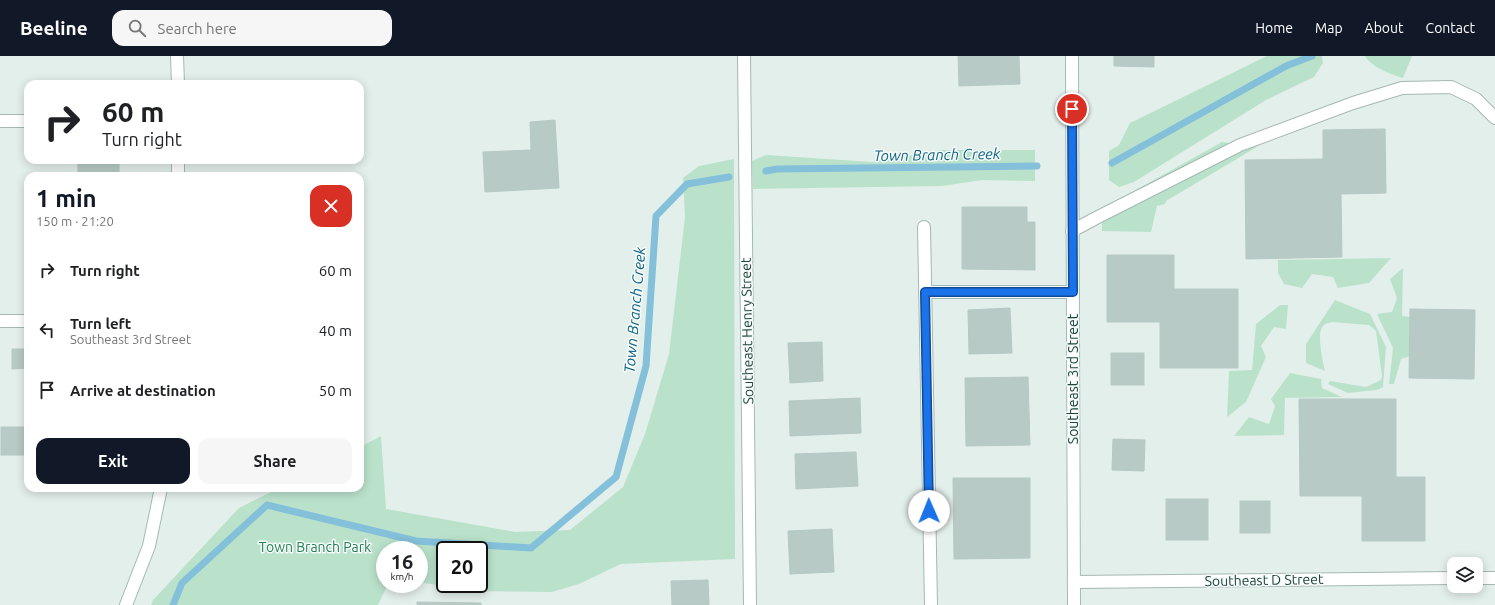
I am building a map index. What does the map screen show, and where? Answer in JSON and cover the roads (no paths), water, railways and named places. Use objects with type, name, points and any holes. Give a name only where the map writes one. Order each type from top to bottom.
[{"type":"street","points":[[177,56],[178,80]]},
{"type":"street","name":"Southeast Henry Street","points":[[744,56],[750,605]]},
{"type":"street","name":"Southeast 3rd Street","points":[[1072,56],[1074,605]]},
{"type":"street","points":[[1072,231],[1240,145],[1353,102],[1402,88],[1451,87],[1476,98],[1495,118]]},
{"type":"street","points":[[0,121],[24,121]]},
{"type":"street","points":[[924,226],[931,605]]},
{"type":"street","points":[[925,292],[1073,292]]},
{"type":"street","points":[[0,321],[24,321]]},
{"type":"street","points":[[126,605],[149,546],[160,492]]},
{"type":"street","name":"Southeast D Street","points":[[1074,582],[1447,578]]},
{"type":"street","points":[[1483,578],[1495,578]]},
{"type":"waterway","name":"Town Branch Creek","points":[[1112,163],[1286,66],[1312,56]]},
{"type":"waterway","name":"Town Branch Creek","points":[[766,171],[777,169],[1037,166]]},
{"type":"waterway","name":"Town Branch Creek","points":[[173,605],[182,583],[267,505],[416,541],[531,548],[616,477],[646,366],[656,216],[687,184],[729,177]]},
{"type":"park label","name":"Town Branch Park","points":[[315,547]]}]
